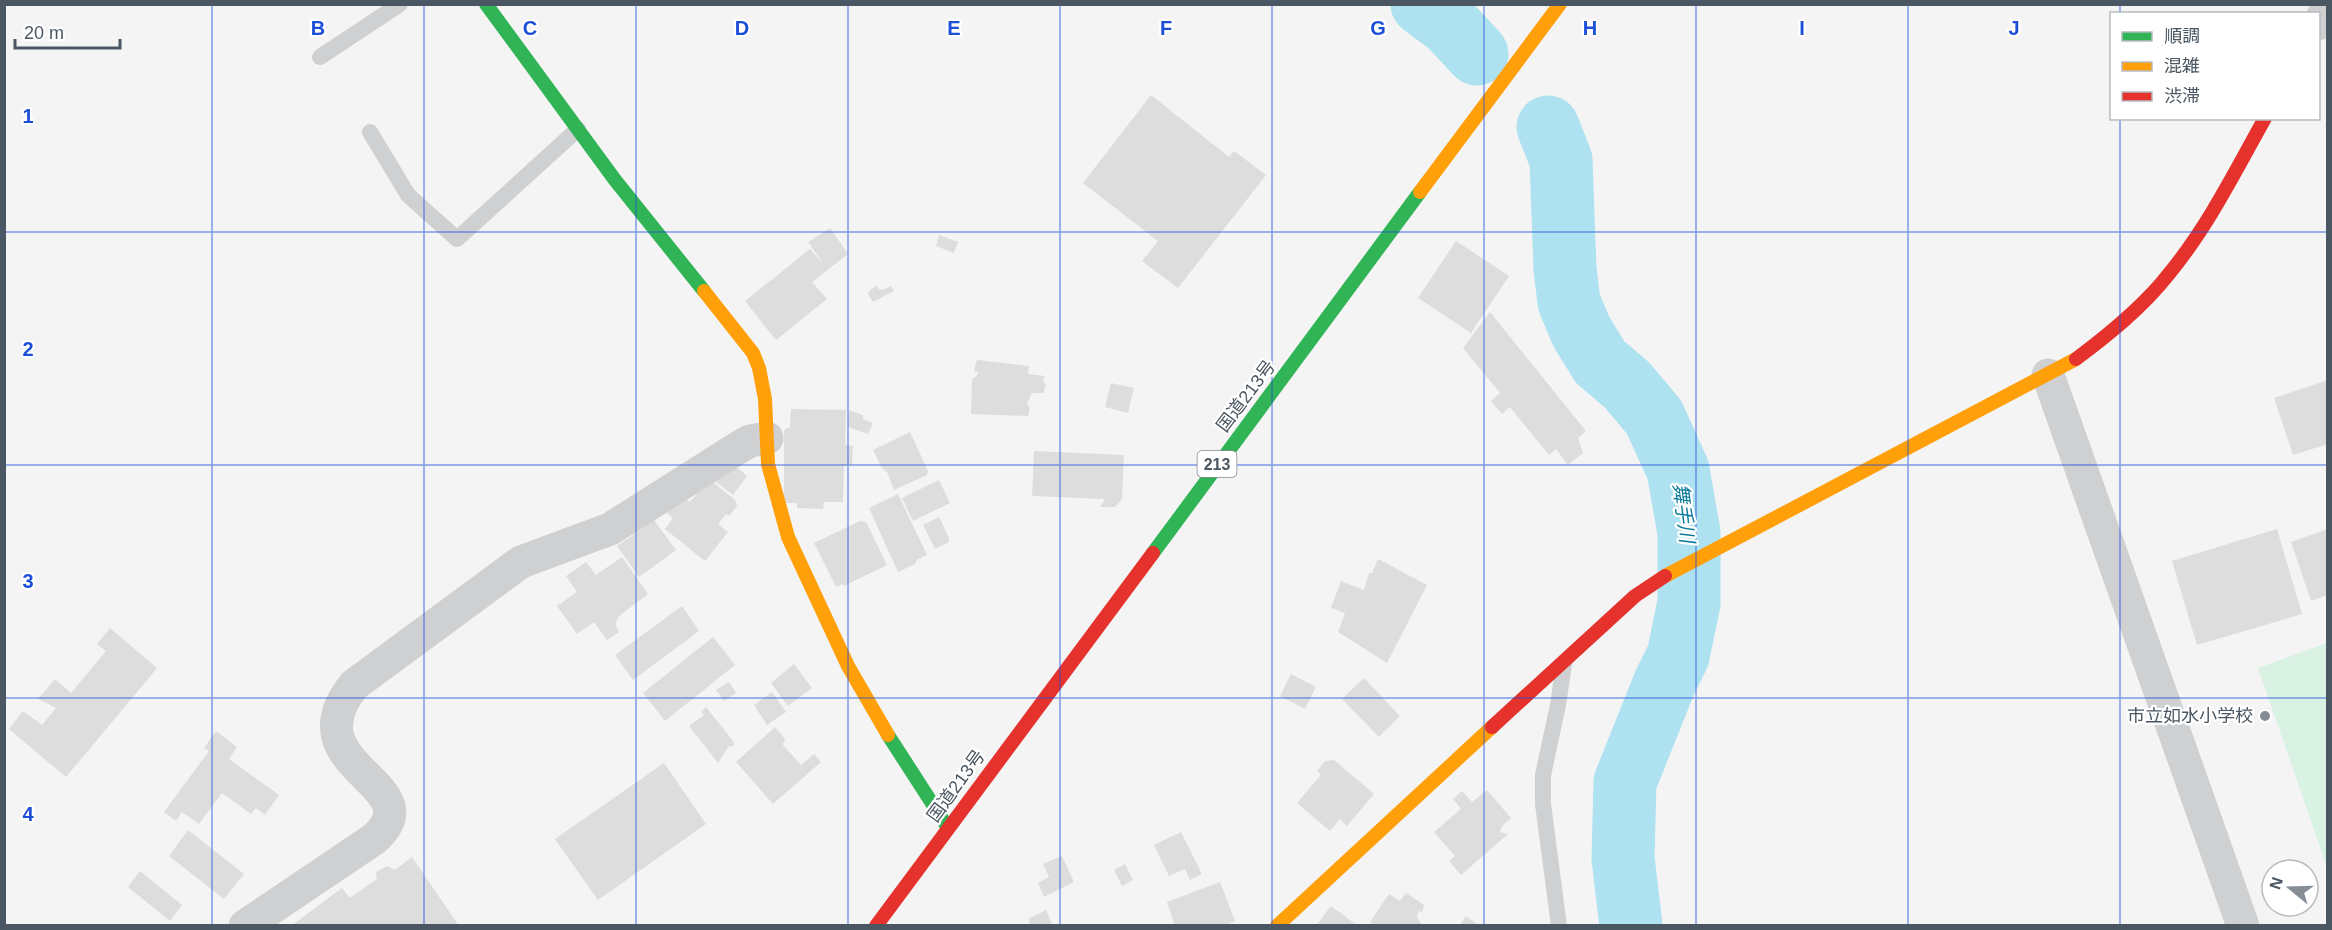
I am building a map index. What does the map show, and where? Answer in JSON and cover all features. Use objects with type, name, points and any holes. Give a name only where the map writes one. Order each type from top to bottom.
[{"type":"main road","points":[[486,4],[615,180],[753,352],[759,368],[765,399],[768,464],[780,512],[813,592],[848,666],[868,702],[948,828]]},
{"type":"main road","name":"国道213号","points":[[876,926],[1560,4]]},
{"type":"main road","points":[[1276,926],[1635,596],[1668,574],[2048,375],[2077,358],[2106,336],[2168,276],[2212,214],[2264,120]]},
{"type":"street","points":[[2320,22],[2328,8]]},
{"type":"street","points":[[2048,375],[2243,926]]},
{"type":"street","points":[[245,926],[374,839],[389,822],[387,799],[351,761],[337,737],[338,714],[354,685],[521,562],[610,529],[741,446],[750,441],[767,438]]},
{"type":"lane","points":[[320,57],[400,4]]},
{"type":"lane","points":[[370,132],[408,195],[457,239],[578,129]]},
{"type":"lane","points":[[1559,926],[1543,804],[1543,775],[1558,705],[1564,660]]},
{"type":"green space","points":[[2328,643],[2327,867],[2258,668]]},
{"type":"building","points":[[1151,95],[1229,157],[1234,151],[1266,175],[1178,288],[1142,261],[1158,241],[1083,183]]},
{"type":"building","points":[[830,228],[848,254],[812,282],[827,299],[776,340],[745,301],[810,249],[824,265],[808,242]]},
{"type":"building","points":[[939,235],[958,242],[954,253],[936,246]]},
{"type":"building","points":[[1456,241],[1509,276],[1471,333],[1418,298]]},
{"type":"building","points":[[877,285],[877,288],[882,290],[891,286],[894,291],[873,302],[868,294]]},
{"type":"building","points":[[1490,312],[1586,431],[1578,438],[1583,453],[1568,465],[1556,449],[1549,455],[1510,407],[1502,414],[1491,401],[1500,393],[1463,348]]},
{"type":"building","points":[[977,360],[1029,366],[1028,374],[1045,376],[1043,381],[1046,385],[1043,393],[1032,393],[1027,404],[1030,408],[1028,416],[971,414],[972,379],[978,372],[974,371]]},
{"type":"building","points":[[2328,380],[2328,444],[2293,455],[2274,398]]},
{"type":"building","points":[[1111,383],[1134,388],[1128,413],[1105,407]]},
{"type":"building","points":[[791,409],[846,410],[845,445],[853,446],[852,465],[844,465],[843,502],[824,502],[823,509],[797,508],[797,503],[784,503],[784,430],[790,427]]},
{"type":"building","points":[[849,410],[863,415],[863,419],[873,423],[868,434],[848,427]]},
{"type":"building","points":[[910,432],[928,471],[927,475],[894,490],[887,472],[882,468],[873,450]]},
{"type":"building","points":[[1034,451],[1124,455],[1122,499],[1115,507],[1100,507],[1105,499],[1032,496]]},
{"type":"building","points":[[732,463],[747,476],[733,495],[716,482]]},
{"type":"building","points":[[709,479],[735,500],[737,506],[718,524],[728,532],[705,561],[665,529],[673,518],[665,511],[679,493],[690,502]]},
{"type":"building","points":[[939,480],[950,503],[913,521],[902,498]]},
{"type":"building","points":[[898,494],[927,555],[898,572],[869,508]]},
{"type":"building","points":[[939,517],[949,542],[935,549],[923,525]]},
{"type":"building","points":[[654,520],[676,550],[639,577],[617,546]]},
{"type":"building","points":[[860,521],[866,522],[887,565],[844,586],[843,584],[836,587],[814,543]]},
{"type":"building","points":[[2277,529],[2302,614],[2197,645],[2172,561]]},
{"type":"building","points":[[2328,529],[2328,595],[2311,601],[2291,542]]},
{"type":"building","points":[[622,557],[648,594],[619,616],[615,624],[619,632],[607,640],[594,622],[577,634],[557,606],[577,592],[566,576],[586,562],[596,575]]},
{"type":"building","points":[[1378,559],[1427,585],[1387,663],[1338,632],[1345,613],[1331,608],[1341,581],[1364,590],[1369,573],[1372,573]]},
{"type":"building","points":[[682,606],[699,631],[633,680],[615,655]]},
{"type":"building","points":[[110,628],[157,668],[66,777],[9,729],[23,711],[42,725],[56,708],[38,699],[55,679],[71,693],[106,651],[97,644]]},
{"type":"building","points":[[713,637],[735,665],[665,721],[643,693]]},
{"type":"building","points":[[794,664],[812,688],[788,706],[771,683]]},
{"type":"building","points":[[1291,674],[1316,687],[1305,709],[1280,696]]},
{"type":"building","points":[[1364,678],[1400,716],[1379,737],[1342,699]]},
{"type":"building","points":[[729,682],[736,693],[724,701],[716,690]]},
{"type":"building","points":[[772,692],[786,712],[767,725],[754,705]]},
{"type":"building","points":[[706,707],[733,741],[734,746],[729,746],[718,763],[689,726],[704,715],[701,712]]},
{"type":"building","points":[[775,727],[785,739],[783,745],[801,765],[814,754],[821,762],[773,804],[736,762]]},
{"type":"building","points":[[216,731],[237,747],[229,759],[279,795],[265,815],[256,808],[251,814],[222,793],[199,824],[182,812],[176,821],[164,812],[209,751],[204,748]]},
{"type":"building","points":[[1334,760],[1374,794],[1347,826],[1340,819],[1330,831],[1297,803],[1321,775],[1317,771],[1325,761]]},
{"type":"building","points":[[664,763],[706,824],[598,900],[555,839]]},
{"type":"building","points":[[1487,790],[1511,818],[1502,826],[1500,832],[1508,834],[1461,875],[1449,861],[1455,856],[1434,832],[1461,809],[1453,799],[1462,791],[1472,802]]},
{"type":"building","points":[[188,830],[244,874],[224,899],[169,856]]},
{"type":"building","points":[[1181,832],[1202,874],[1190,880],[1185,869],[1169,876],[1154,845]]},
{"type":"building","points":[[1062,856],[1074,882],[1044,897],[1038,883],[1049,877],[1043,864]]},
{"type":"building","points":[[412,857],[459,926],[291,926],[342,888],[350,898],[377,879],[376,872],[387,866],[395,870]]},
{"type":"building","points":[[1125,864],[1133,880],[1122,886],[1114,870]]},
{"type":"building","points":[[140,871],[182,905],[170,921],[128,887]]},
{"type":"building","points":[[1220,882],[1235,921],[1224,926],[1175,926],[1167,902]]},
{"type":"building","points":[[1406,893],[1424,905],[1422,912],[1418,911],[1417,917],[1423,926],[1375,926],[1370,922],[1389,894],[1400,901]]},
{"type":"building","points":[[1331,906],[1358,926],[1316,926]]},
{"type":"building","points":[[1046,910],[1053,926],[1031,926],[1028,919]]},
{"type":"building","points":[[1466,916],[1480,926],[1459,926]]},
{"type":"waterway","name":"舞手川","points":[[1422,4],[1450,25],[1477,54]]},
{"type":"waterway","name":"舞手川","points":[[1548,127],[1561,160],[1565,269],[1569,302],[1581,331],[1600,362],[1627,385],[1654,417],[1678,470],[1689,533],[1689,603],[1678,656],[1665,682],[1625,782],[1623,858],[1631,926]]},
{"type":"traffic: fast","points":[[486,4],[615,180],[704,291]]},
{"type":"traffic: fast","points":[[1153,553],[1420,192]]},
{"type":"traffic: fast","points":[[888,735],[948,828]]},
{"type":"traffic: slow","points":[[1420,192],[1560,4]]},
{"type":"traffic: slow","points":[[704,291],[753,353],[759,368],[765,399],[768,464],[788,537],[848,666],[888,735]]},
{"type":"traffic: slow","points":[[1665,576],[2076,359]]},
{"type":"traffic: slow","points":[[1277,926],[1492,727]]},
{"type":"traffic: jam","points":[[2076,359],[2113,330],[2168,275],[2208,219],[2264,120]]},
{"type":"traffic: jam","points":[[876,926],[1153,553]]},
{"type":"traffic: jam","points":[[1492,727],[1635,596],[1665,576]]},
{"type":"place","name":"市立如水小学校","points":[[2265,716]]}]
